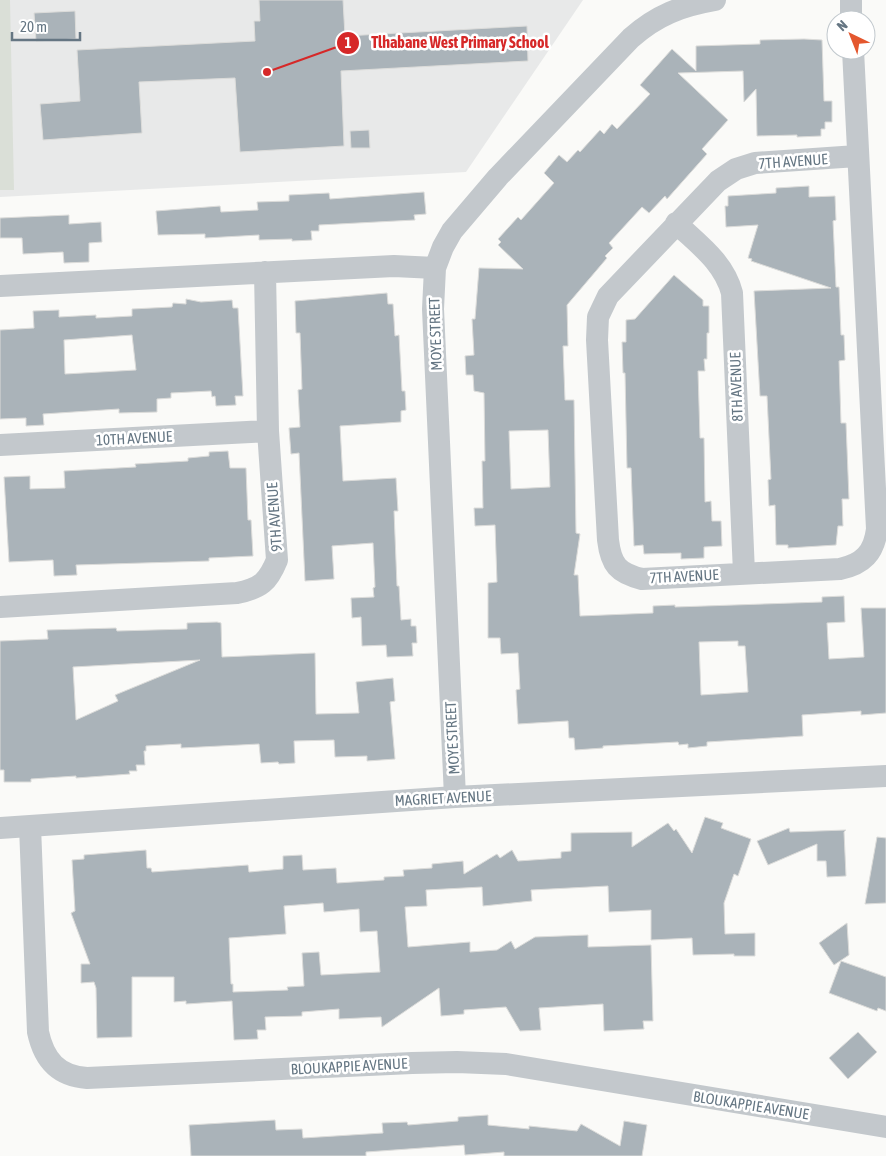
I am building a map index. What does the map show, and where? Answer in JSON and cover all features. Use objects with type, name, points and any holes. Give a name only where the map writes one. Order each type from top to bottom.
[{"type":"street","name":"MOYE STREET","points":[[455,797],[433,309],[436,268],[443,247],[452,231],[498,177],[631,38],[647,24],[669,12],[693,4],[715,0]]},
{"type":"street","name":"7TH AVENUE","points":[[852,60],[877,529],[876,541],[864,559],[853,566],[840,569],[642,579],[628,575],[615,566],[610,554],[597,340],[598,317],[608,296],[676,223],[718,181],[736,168],[755,163],[857,156]]},
{"type":"street","name":"8TH AVENUE","points":[[676,223],[720,265],[729,280],[732,293],[744,573]]},
{"type":"street","points":[[0,286],[394,266],[436,268]]},
{"type":"street","name":"9TH AVENUE","points":[[0,607],[237,593],[251,590],[264,583],[272,574],[277,560],[268,431],[265,272]]},
{"type":"street","name":"10TH AVENUE","points":[[0,445],[268,431]]},
{"type":"street","name":"MAGRIET AVENUE","points":[[0,828],[455,797],[886,776]]},
{"type":"street","name":"BLOUKAPPIE AVENUE","points":[[30,826],[38,1032],[47,1056],[65,1074],[87,1078],[412,1063],[506,1064],[886,1127]]},
{"type":"shaded area","points":[[0,0],[583,0],[466,172],[0,197]]},
{"type":"shaded area","points":[[0,0],[10,0],[14,190],[0,190]]},
{"type":"building","points":[[259,0],[343,0],[345,36],[527,26],[528,61],[341,71],[344,146],[240,152],[235,78],[139,82],[142,133],[43,140],[40,104],[80,101],[77,50],[255,41],[254,21],[260,21]]},
{"type":"building","points":[[75,11],[76,39],[36,41],[34,13]]},
{"type":"building","points":[[760,40],[822,40],[824,101],[832,101],[832,122],[825,122],[825,129],[821,129],[821,136],[757,136],[756,89],[744,102],[743,71],[678,73],[728,120],[702,149],[707,154],[667,199],[665,196],[649,213],[642,207],[609,243],[613,248],[605,256],[607,258],[567,305],[568,346],[563,346],[565,400],[574,400],[576,533],[580,534],[574,575],[578,575],[580,616],[653,613],[653,606],[675,605],[675,607],[822,602],[822,597],[844,596],[845,622],[827,623],[829,659],[864,657],[861,608],[886,608],[886,713],[861,715],[861,711],[802,715],[803,736],[707,742],[707,746],[688,748],[688,744],[679,745],[678,742],[603,746],[603,748],[575,750],[574,738],[569,738],[568,721],[518,724],[516,690],[520,689],[518,653],[501,654],[500,638],[488,638],[488,583],[497,582],[495,525],[475,526],[474,508],[483,508],[482,461],[485,461],[484,393],[474,391],[473,375],[466,375],[465,356],[474,355],[472,319],[475,319],[479,268],[523,269],[498,245],[501,242],[498,239],[518,217],[521,220],[554,183],[544,173],[559,155],[567,162],[578,150],[580,152],[600,130],[604,134],[612,124],[617,129],[650,94],[640,85],[672,49],[696,71],[696,46],[760,44]],"holes":[[[548,430],[550,487],[511,489],[509,431]],[[738,641],[738,646],[745,646],[748,692],[701,695],[699,642]]]},
{"type":"building","points":[[369,130],[370,148],[351,148],[350,131]]},
{"type":"building","points":[[809,186],[809,197],[835,196],[836,220],[833,221],[836,287],[839,287],[841,335],[844,335],[845,360],[839,361],[841,423],[846,423],[849,499],[842,499],[843,526],[838,526],[836,545],[788,548],[788,545],[776,545],[775,505],[769,506],[768,480],[771,479],[767,396],[760,396],[754,291],[831,288],[751,261],[752,259],[748,258],[758,225],[726,227],[725,206],[728,206],[728,196],[776,193],[776,188]]},
{"type":"building","points":[[424,192],[426,214],[414,215],[415,220],[319,225],[319,231],[311,231],[312,240],[259,240],[259,235],[205,238],[205,234],[158,235],[156,211],[220,206],[221,212],[258,210],[257,202],[289,201],[289,195],[329,193],[330,199]]},
{"type":"building","points":[[69,215],[69,224],[101,222],[102,242],[89,243],[89,262],[64,263],[63,252],[23,254],[22,238],[0,238],[0,218]]},
{"type":"building","points":[[674,275],[703,300],[703,306],[709,306],[707,359],[704,359],[705,371],[698,371],[700,438],[704,438],[705,502],[711,501],[712,521],[721,521],[722,546],[704,547],[704,558],[681,559],[681,553],[644,554],[643,545],[634,546],[631,468],[627,468],[625,373],[623,373],[622,342],[626,342],[626,320],[635,319]]},
{"type":"building","points":[[387,293],[388,304],[393,304],[395,336],[399,335],[402,391],[405,391],[406,410],[401,411],[401,422],[340,426],[343,481],[396,478],[398,511],[394,511],[397,586],[399,586],[401,620],[411,619],[411,626],[416,626],[417,643],[412,643],[413,656],[387,657],[386,645],[362,646],[361,617],[352,618],[351,598],[374,597],[373,543],[332,546],[334,579],[305,581],[299,453],[291,454],[289,428],[300,427],[298,390],[302,389],[300,333],[296,333],[295,301]]},
{"type":"building","points":[[186,299],[201,302],[232,300],[233,308],[238,308],[243,396],[235,396],[236,405],[216,406],[215,396],[212,397],[211,391],[171,393],[171,398],[157,399],[157,412],[119,413],[119,409],[43,414],[44,425],[26,426],[26,418],[0,419],[0,330],[34,328],[33,311],[59,310],[59,317],[96,315],[96,318],[132,316],[132,309],[172,307],[173,303],[186,304]],"holes":[[[132,335],[136,370],[65,374],[64,340]]]},
{"type":"building","points":[[228,451],[230,468],[246,468],[248,520],[251,520],[253,556],[209,558],[209,561],[76,565],[77,575],[54,576],[53,560],[9,562],[4,477],[30,476],[30,489],[65,488],[64,471],[136,467],[135,464],[188,461],[188,458],[209,456],[209,452]]},
{"type":"building","points":[[187,623],[221,623],[222,657],[315,653],[316,714],[359,713],[356,682],[393,678],[395,701],[390,702],[395,759],[367,761],[367,756],[335,757],[334,740],[294,741],[295,763],[279,764],[278,762],[261,763],[259,744],[181,748],[181,744],[146,746],[146,751],[144,751],[145,765],[136,765],[137,771],[129,771],[130,774],[31,779],[31,782],[4,782],[4,770],[0,770],[0,641],[48,639],[47,630],[116,628],[117,631],[187,629]],"holes":[[[200,660],[115,695],[118,701],[76,720],[73,667]]]},
{"type":"building","points":[[705,817],[723,823],[721,828],[751,839],[738,876],[734,874],[724,903],[725,934],[755,933],[755,956],[734,956],[734,954],[693,955],[692,938],[651,940],[651,910],[609,912],[608,886],[531,890],[532,901],[483,906],[482,887],[426,890],[427,906],[405,907],[408,947],[470,942],[470,952],[497,950],[511,941],[515,949],[535,937],[588,935],[588,947],[651,945],[653,1021],[643,1021],[644,1029],[604,1031],[603,1004],[539,1008],[541,1030],[520,1031],[506,1007],[464,1010],[464,1014],[441,1016],[439,988],[382,1027],[381,1017],[339,1019],[339,1009],[302,1012],[302,1016],[265,1017],[266,1030],[257,1030],[258,1039],[234,1040],[232,1001],[186,1004],[186,1001],[174,1002],[174,977],[132,977],[132,1037],[97,1038],[96,988],[94,982],[81,983],[81,964],[90,964],[71,913],[75,911],[72,860],[84,859],[84,855],[146,850],[147,868],[151,868],[152,872],[248,865],[249,872],[283,869],[283,856],[302,855],[303,870],[336,868],[337,883],[384,880],[384,877],[404,876],[403,870],[432,868],[432,864],[463,861],[464,874],[497,854],[500,858],[512,850],[518,861],[561,858],[561,852],[571,851],[571,833],[632,832],[632,847],[668,823],[674,831],[676,829],[692,853]],"holes":[[[323,903],[324,912],[359,909],[360,932],[377,931],[380,972],[321,975],[319,952],[302,953],[304,986],[287,987],[288,990],[233,992],[229,938],[286,934],[284,906]]]},
{"type":"building","points":[[789,828],[790,832],[846,830],[844,832],[846,876],[827,877],[826,861],[817,861],[817,844],[768,865],[757,841]]},
{"type":"building","points":[[877,837],[886,838],[886,903],[865,904]]},
{"type":"building","points":[[847,923],[849,955],[834,965],[819,943]]},
{"type":"building","points":[[841,961],[886,977],[886,1011],[878,1008],[877,1011],[829,993]]},
{"type":"building","points":[[858,1032],[877,1052],[848,1079],[829,1058]]},
{"type":"building","points":[[488,1115],[488,1125],[529,1129],[529,1126],[577,1131],[581,1124],[620,1146],[624,1121],[647,1125],[642,1156],[504,1156],[504,1152],[465,1155],[464,1145],[366,1152],[366,1156],[191,1156],[189,1125],[275,1120],[276,1130],[302,1129],[303,1138],[383,1133],[382,1123],[407,1122],[408,1125],[458,1121],[458,1117]]},
{"type":"place","name":"Tlhabane West Primary School","points":[[267,72]]}]
